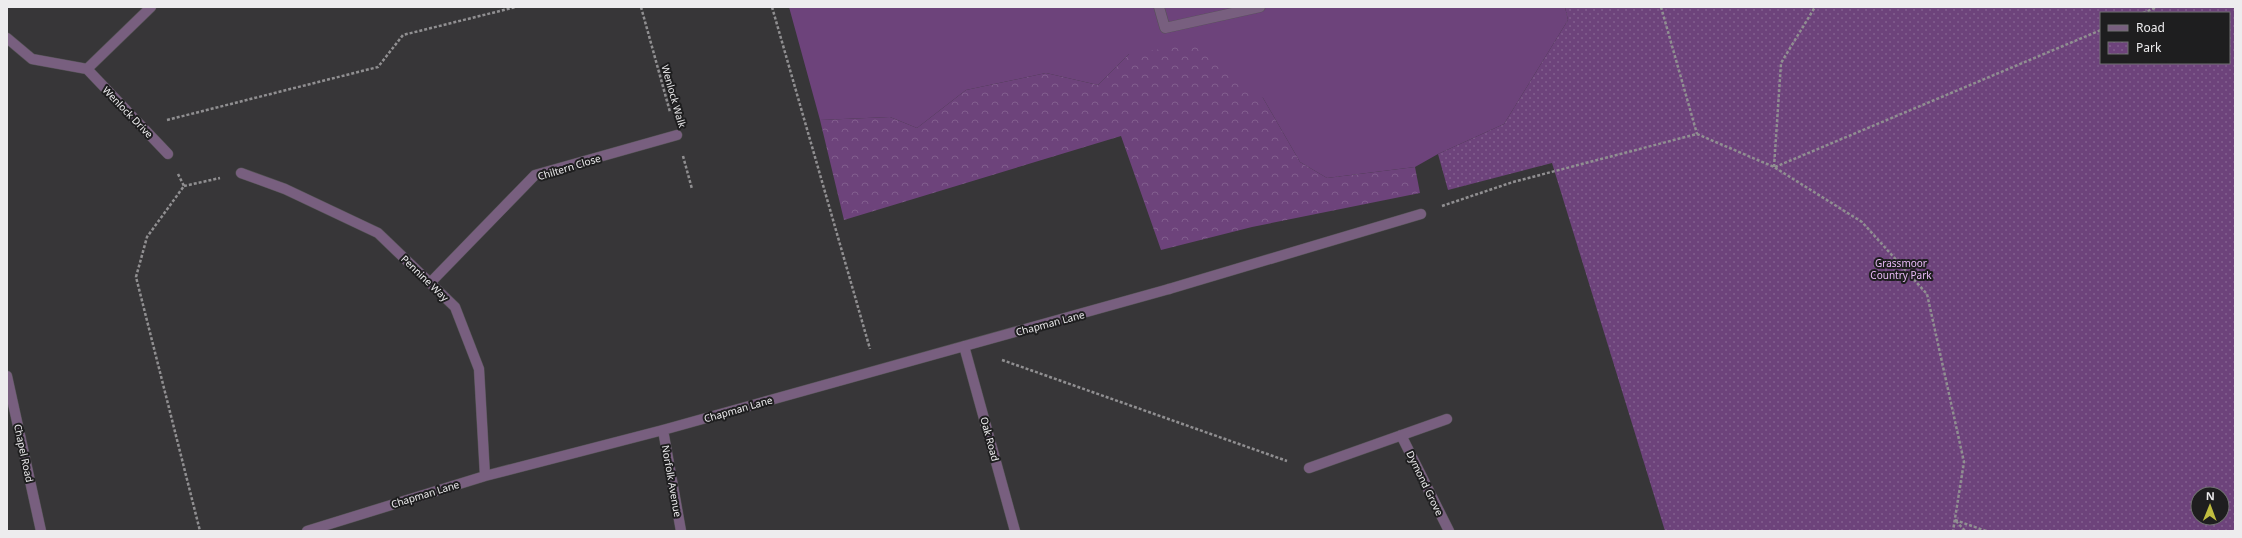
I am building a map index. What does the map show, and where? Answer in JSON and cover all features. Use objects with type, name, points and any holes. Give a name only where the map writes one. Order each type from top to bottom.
[{"type":"street","points":[[7,38],[32,60],[88,69],[151,7]]},
{"type":"street","points":[[1159,7],[1165,28],[1260,7]]},
{"type":"street","name":"Wenlock Drive","points":[[88,69],[168,154]]},
{"type":"street","name":"Chiltern Close","points":[[430,283],[535,175],[677,135]]},
{"type":"street","name":"Pennine Way","points":[[241,173],[285,189],[378,233],[455,307],[480,369],[485,476]]},
{"type":"street","name":"Chapman Lane","points":[[307,531],[485,476],[663,430],[1169,289],[1421,214]]},
{"type":"street","name":"Oak Road","points":[[964,346],[1015,531]]},
{"type":"street","name":"Chapel Road","points":[[7,376],[41,531]]},
{"type":"street","points":[[1309,468],[1448,419]]},
{"type":"street","name":"Norfolk Avenue","points":[[663,430],[681,531]]},
{"type":"street","name":"Dymond Grove","points":[[1401,435],[1449,531]]},
{"type":"path","points":[[142,126],[378,67],[403,35],[516,7]]},
{"type":"path","name":"Wenlock Walk","points":[[641,7],[692,189]]},
{"type":"path","points":[[772,7],[876,371]]},
{"type":"path","points":[[1661,7],[1697,134]]},
{"type":"path","points":[[1774,167],[1781,63],[1814,7]]},
{"type":"path","points":[[2145,12],[2157,7]]},
{"type":"path","points":[[1774,167],[2100,30]]},
{"type":"path","points":[[1421,214],[1513,182],[1697,134],[1774,167],[1862,222],[1927,294],[1964,462],[1953,531]]},
{"type":"path","points":[[168,154],[184,186]]},
{"type":"path","points":[[200,531],[136,277],[147,237],[184,186],[241,173]]},
{"type":"path","points":[[964,346],[1309,468]]},
{"type":"path","points":[[1955,520],[1965,531]]},
{"type":"path","points":[[1955,520],[1986,531]]},
{"type":"green space","points":[[789,7],[1565,7],[1568,20],[1504,124],[1438,154],[1415,167],[1327,178],[1300,162],[1263,98],[1129,54],[1098,85],[1046,73],[966,90],[917,128],[890,117],[820,120]]},
{"type":"green space","name":"Grassmoor Country Park","points":[[1565,7],[2235,7],[2235,531],[1665,531],[1552,163],[1448,190],[1438,154],[1504,124],[1568,20]]},
{"type":"green space","points":[[1193,44],[1263,98],[1300,162],[1327,178],[1415,167],[1420,193],[1252,227],[1161,250],[1121,136],[844,220],[820,120],[890,117],[917,128],[966,90],[1046,73],[1098,85],[1129,54]]}]
